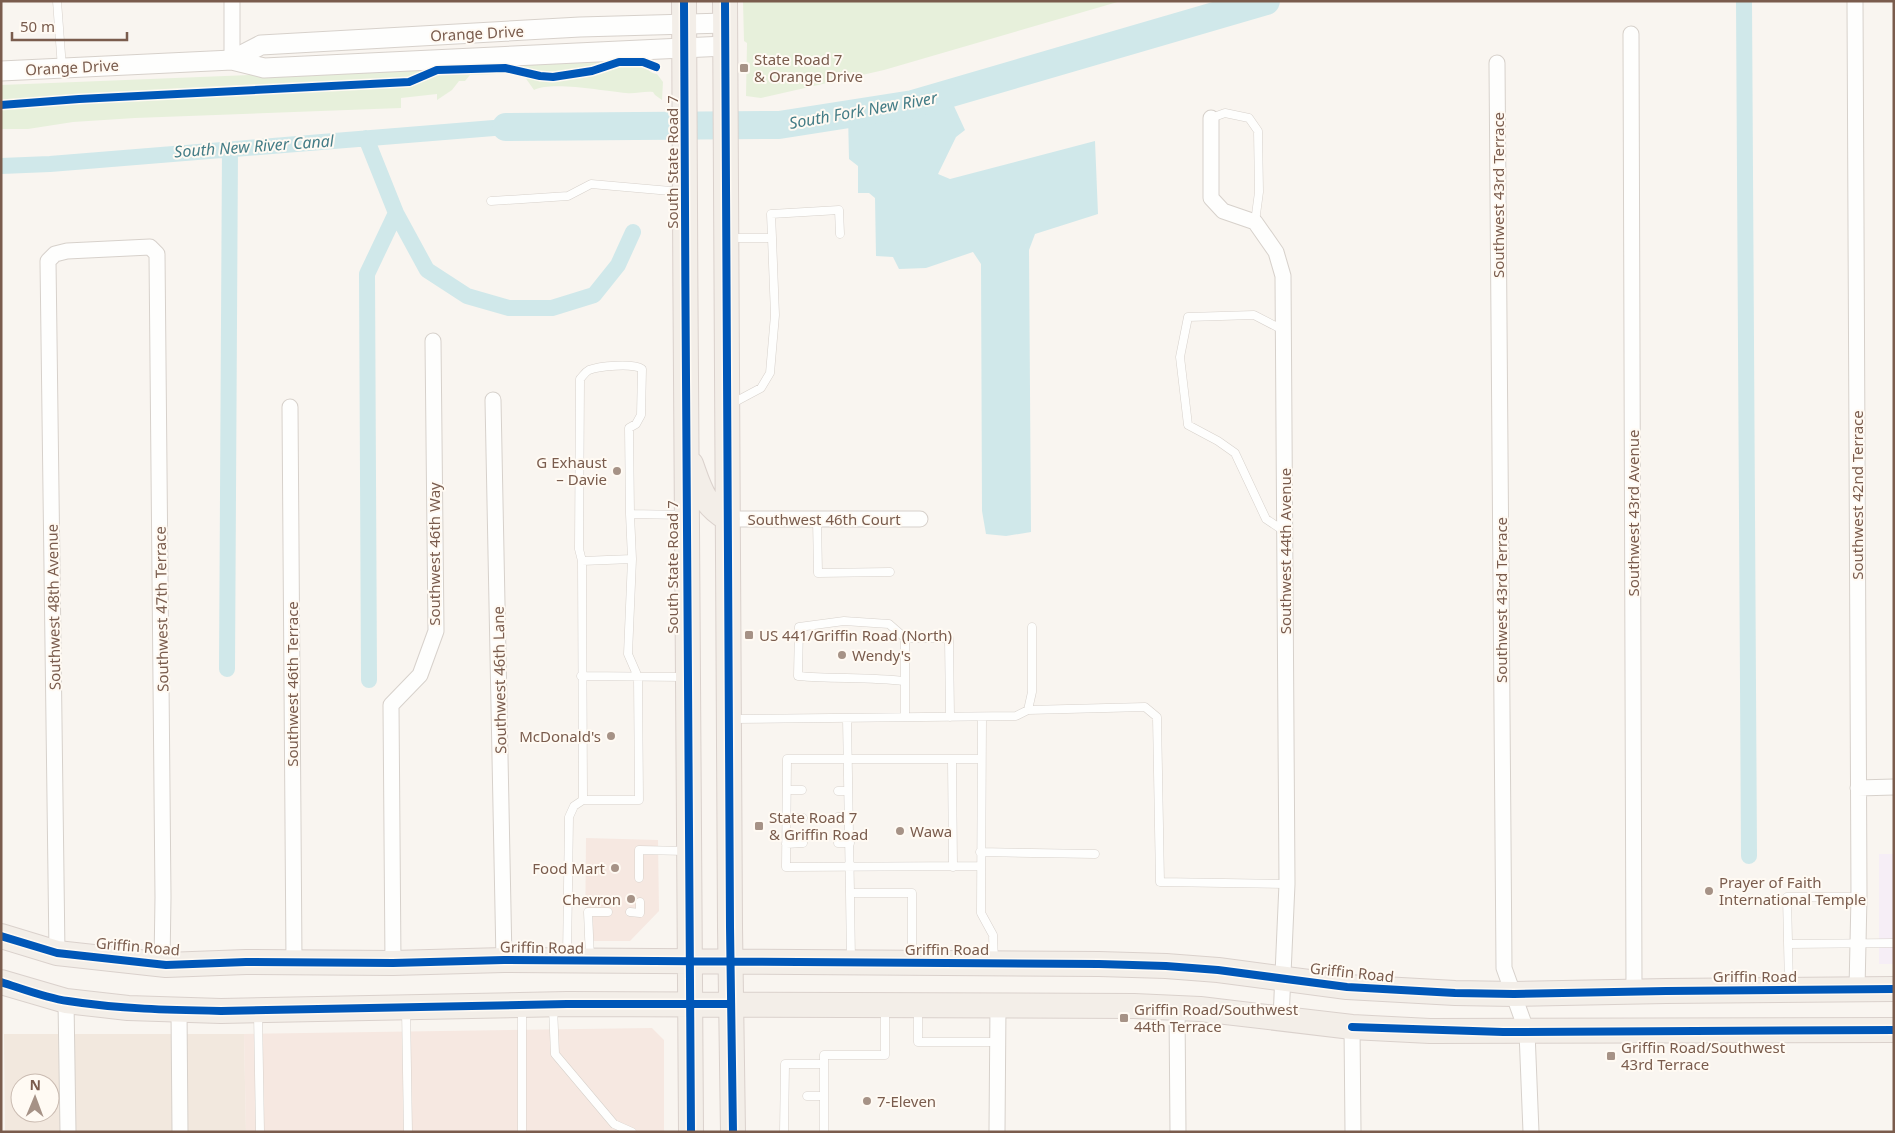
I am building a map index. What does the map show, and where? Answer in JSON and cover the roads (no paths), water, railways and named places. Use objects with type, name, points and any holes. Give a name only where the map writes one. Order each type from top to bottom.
[{"type":"main road","name":"South State Road 7","points":[[684,13],[686,165],[686,677],[690,1132]]},
{"type":"main road","points":[[725,23],[733,1132]]},
{"type":"main road","points":[[686,451],[702,494],[714,510],[728,519]]},
{"type":"main road","name":"Griffin Road","points":[[1,936],[57,953],[162,964],[393,963],[504,960],[1166,966],[1399,991],[1514,994],[1894,989]]},
{"type":"main road","points":[[1,982],[66,1001],[128,1008],[179,1010],[689,1004],[1134,1006],[1177,1008],[1352,1027],[1430,1031],[1894,1030]]},
{"type":"street","points":[[232,1],[232,60]]},
{"type":"street","name":"Southwest 42nd Terrace","points":[[1855,1],[1859,897],[1857,989]]},
{"type":"street","name":"Orange Drive","points":[[232,60],[262,45],[580,27],[684,13],[725,23]]},
{"type":"street","name":"Orange Drive","points":[[1,71],[232,60],[264,68],[685,47],[725,23]]},
{"type":"street","points":[[437,60],[454,51],[471,33]]},
{"type":"street","name":"Southwest 43rd Avenue","points":[[1631,34],[1634,991]]},
{"type":"street","name":"Southwest 43rd Terrace","points":[[1497,63],[1504,968],[1527,1032],[1531,1132]]},
{"type":"street","points":[[1211,118],[1212,198],[1223,212],[1255,222]]},
{"type":"street","name":"Southwest 44th Avenue","points":[[1255,222],[1276,252],[1283,276],[1287,884],[1281,1019]]},
{"type":"street","name":"Southwest 47th Terrace","points":[[48,261],[55,254],[67,251],[129,247],[150,247],[157,254],[162,964]]},
{"type":"street","name":"Southwest 48th Avenue","points":[[48,261],[57,953]]},
{"type":"street","name":"Southwest 46th Way","points":[[393,963],[391,705],[420,675],[436,630],[433,341]]},
{"type":"street","name":"Southwest 46th Lane","points":[[493,400],[504,960]]},
{"type":"street","name":"Southwest 46th Terrace","points":[[290,407],[294,962]]},
{"type":"street","name":"Southwest 46th Court","points":[[728,519],[920,519]]},
{"type":"street","points":[[1858,788],[1894,787]]},
{"type":"street","points":[[66,1001],[68,1132]]},
{"type":"street","points":[[997,1132],[998,1005]]},
{"type":"street","points":[[1177,1008],[1178,1132]]},
{"type":"street","points":[[179,1010],[180,1132]]},
{"type":"street","points":[[1352,1027],[1353,1132]]},
{"type":"lane","points":[[57,1],[62,68]]},
{"type":"lane","points":[[1211,118],[1225,113],[1249,118],[1258,131],[1259,192],[1255,222]]},
{"type":"lane","points":[[491,201],[568,196],[591,184],[686,192]]},
{"type":"lane","points":[[727,406],[761,388],[770,373],[775,314],[771,214],[839,210],[840,234]]},
{"type":"lane","points":[[726,238],[772,238]]},
{"type":"lane","points":[[1284,330],[1254,316],[1188,317],[1180,357],[1188,425],[1218,441],[1235,453],[1266,519],[1285,532]]},
{"type":"lane","points":[[578,961],[568,817],[574,806],[582,800],[639,800],[638,677],[628,654],[632,559],[629,428],[636,424],[641,415],[642,369],[636,365],[590,370],[580,379],[578,548],[582,561],[582,800]]},
{"type":"lane","points":[[630,514],[686,515]]},
{"type":"lane","points":[[817,519],[818,573],[890,572]]},
{"type":"lane","points":[[582,561],[632,559]]},
{"type":"lane","points":[[904,681],[881,678],[830,679],[798,676],[798,627],[844,621],[889,624],[904,638],[949,638],[950,717]]},
{"type":"lane","points":[[1028,710],[1032,692],[1032,627]]},
{"type":"lane","points":[[904,638],[905,717]]},
{"type":"lane","points":[[581,676],[686,677]]},
{"type":"lane","points":[[730,719],[982,717],[1016,716],[1028,710],[1145,707],[1157,717],[1160,882],[1287,884]]},
{"type":"lane","points":[[982,717],[981,913],[994,934],[995,964]]},
{"type":"lane","points":[[847,718],[851,963]]},
{"type":"lane","points":[[980,866],[786,867],[786,818],[788,759],[981,759]]},
{"type":"lane","points":[[952,759],[953,867]]},
{"type":"lane","points":[[787,790],[802,790]]},
{"type":"lane","points":[[838,791],[848,791]]},
{"type":"lane","points":[[838,817],[849,817]]},
{"type":"lane","points":[[786,818],[803,818]]},
{"type":"lane","points":[[786,844],[803,843]]},
{"type":"lane","points":[[838,844],[850,843]]},
{"type":"lane","points":[[639,878],[638,850],[688,851]]},
{"type":"lane","points":[[980,852],[1095,854]]},
{"type":"lane","points":[[1150,855],[1159,855]]},
{"type":"lane","points":[[850,893],[912,893],[912,963]]},
{"type":"lane","points":[[1789,990],[1787,897],[1859,897]]},
{"type":"lane","points":[[630,912],[640,913],[640,902]]},
{"type":"lane","points":[[578,961],[588,912],[608,912]]},
{"type":"lane","points":[[1788,944],[1894,943]]},
{"type":"lane","points":[[522,1005],[522,1132]]},
{"type":"lane","points":[[553,1005],[555,1054],[614,1124],[632,1132]]},
{"type":"lane","points":[[824,1132],[824,1055],[885,1054],[885,1005]]},
{"type":"lane","points":[[918,1005],[918,1042],[997,1042]]},
{"type":"lane","points":[[406,1008],[408,1132]]},
{"type":"lane","points":[[258,1010],[260,1132]]},
{"type":"lane","points":[[784,1132],[785,1064],[824,1064]]},
{"type":"lane","points":[[785,1096],[794,1096]]},
{"type":"lane","points":[[807,1096],[824,1096]]},
{"type":"water","points":[[913,104],[953,104],[965,130],[956,137],[938,174],[950,179],[1095,141],[1098,214],[1035,234],[1029,250],[1031,532],[1006,536],[986,534],[982,511],[981,264],[973,252],[926,268],[899,269],[893,257],[876,256],[875,198],[869,193],[858,193],[858,166],[849,159],[848,114]]},
{"type":"waterway","name":"South Fork New River","points":[[506,127],[779,125],[913,104],[1266,1]]},
{"type":"waterway","points":[[1744,1],[1749,856]]},
{"type":"waterway","name":"South New River Canal","points":[[1,166],[50,164],[506,127]]},
{"type":"waterway","points":[[366,138],[396,213],[367,274],[369,680]]},
{"type":"waterway","points":[[227,669],[230,149]]},
{"type":"waterway","points":[[396,213],[427,270],[467,296],[509,308],[552,308],[594,295],[618,265],[633,232]]},
{"type":"place","name":"State Road 7 & Orange Drive","points":[[744,68]]},
{"type":"place","name":"G Exhaust – Davie","points":[[617,471]]},
{"type":"place","name":"US 441/Griffin Road (North)","points":[[749,635]]},
{"type":"place","name":"Wendy's","points":[[842,655]]},
{"type":"place","name":"McDonald's","points":[[611,736]]},
{"type":"place","name":"State Road 7 & Griffin Road","points":[[759,826]]},
{"type":"place","name":"Wawa","points":[[900,831]]},
{"type":"place","name":"Food Mart","points":[[615,868]]},
{"type":"place","name":"Prayer of Faith International Temple","points":[[1709,891]]},
{"type":"place","name":"Chevron","points":[[631,899]]},
{"type":"place","name":"Griffin Road/Southwest 44th Terrace","points":[[1124,1018]]},
{"type":"place","name":"Griffin Road/Southwest 43rd Terrace","points":[[1611,1056]]},
{"type":"place","name":"7-Eleven","points":[[867,1101]]}]
